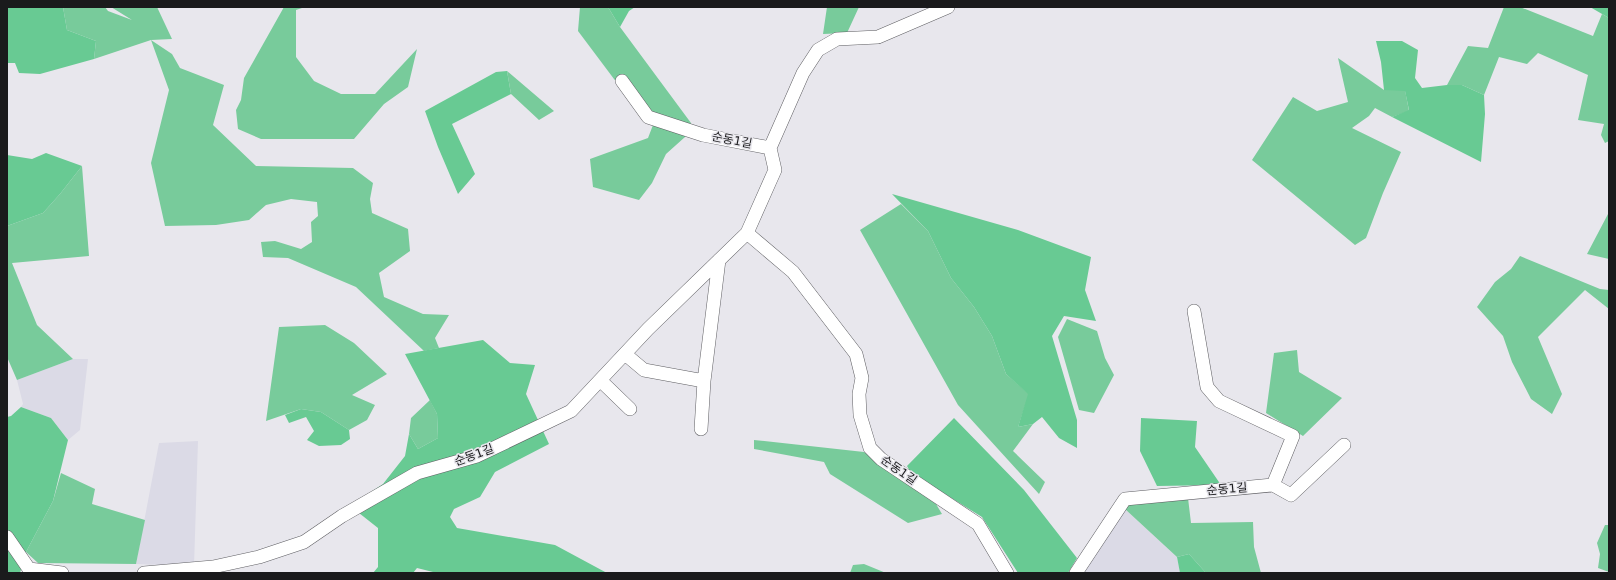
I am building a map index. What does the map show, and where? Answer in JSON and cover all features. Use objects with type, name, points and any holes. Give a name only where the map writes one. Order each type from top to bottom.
[{"type":"street","points":[[770,148],[803,73],[818,50],[837,39],[878,37],[948,7]]},
{"type":"street","name":"순동1길","points":[[144,573],[213,567],[258,557],[304,542],[342,516],[418,473],[477,456],[571,411],[624,354],[747,233],[775,170],[770,148],[703,135],[648,117],[622,81]]},
{"type":"street","name":"순동1길","points":[[747,233],[793,272],[856,354],[862,378],[859,394],[860,415],[870,448],[881,459],[978,524],[1007,573]]},
{"type":"street","points":[[701,429],[704,381],[719,260]]},
{"type":"street","points":[[1194,311],[1207,387],[1219,401],[1293,436],[1273,485],[1291,495],[1344,445]]},
{"type":"street","points":[[624,354],[644,370],[704,381]]},
{"type":"street","points":[[600,380],[630,409]]},
{"type":"street","name":"순동1길","points":[[1076,573],[1125,499],[1273,485]]},
{"type":"street","points":[[7,538],[29,569],[62,573]]},
{"type":"shaded area","points":[[73,359],[88,359],[80,430],[68,440],[51,418],[21,407],[23,404],[17,380]]},
{"type":"shaded area","points":[[198,441],[194,566],[136,564],[159,443]]},
{"type":"shaded area","points":[[1125,509],[1177,557],[1180,573],[1083,573]]},
{"type":"green space","points":[[7,7],[63,7],[67,30],[96,41],[94,59],[40,74],[19,73],[15,63],[7,63]]},
{"type":"green space","points":[[63,7],[105,7],[108,11],[132,20],[111,7],[157,7],[172,39],[151,40],[94,59],[96,41],[67,30]]},
{"type":"green space","points":[[284,7],[305,7],[296,10],[296,57],[314,81],[341,94],[375,94],[417,49],[408,87],[384,104],[354,139],[261,139],[238,129],[236,110],[241,100],[244,78]]},
{"type":"green space","points":[[580,7],[608,7],[620,27],[691,123],[685,137],[666,154],[652,183],[639,200],[593,187],[590,159],[648,138],[653,125],[614,79],[578,31]]},
{"type":"green space","points":[[608,7],[635,7],[629,11],[620,27]]},
{"type":"green space","points":[[827,7],[859,7],[847,33],[823,34]]},
{"type":"green space","points":[[1504,7],[1520,7],[1593,36],[1602,14],[1609,18],[1609,141],[1605,143],[1601,135],[1604,124],[1578,120],[1588,75],[1538,53],[1527,64],[1499,57],[1484,95],[1462,85],[1447,85],[1468,46],[1488,48]]},
{"type":"green space","points":[[1590,7],[1609,7],[1609,18]]},
{"type":"green space","points":[[151,40],[172,54],[180,68],[224,85],[213,125],[256,166],[353,168],[373,183],[370,199],[372,213],[408,229],[410,251],[379,273],[384,297],[423,314],[449,315],[435,338],[439,348],[424,351],[356,287],[288,258],[263,257],[261,242],[275,241],[301,249],[312,242],[311,222],[318,216],[317,202],[291,199],[266,205],[249,220],[216,225],[165,226],[151,163],[169,90]]},
{"type":"green space","points":[[1376,41],[1402,41],[1418,50],[1415,78],[1422,88],[1462,85],[1484,95],[1485,114],[1481,162],[1392,117],[1409,110],[1405,91],[1384,90],[1381,62]]},
{"type":"green space","points":[[1338,58],[1384,90],[1405,90],[1409,111],[1392,117],[1375,108],[1369,116],[1352,128],[1401,152],[1383,193],[1366,238],[1355,245],[1252,160],[1293,97],[1317,111],[1348,102]]},
{"type":"green space","points":[[507,71],[554,111],[539,120],[511,94]]},
{"type":"green space","points":[[507,71],[511,94],[452,124],[475,174],[458,194],[438,147],[425,111],[496,72]]},
{"type":"green space","points":[[46,153],[82,166],[43,213],[7,226],[7,155],[32,159]]},
{"type":"green space","points":[[82,166],[89,256],[12,263],[37,325],[73,359],[17,380],[7,357],[7,226],[43,213]]},
{"type":"green space","points":[[892,194],[1018,230],[1091,257],[1085,290],[1096,321],[1064,316],[1052,336],[1077,420],[1077,448],[1059,438],[1042,417],[1033,424],[1018,427],[1028,394],[1006,374],[992,336],[974,307],[951,278],[928,231]]},
{"type":"green space","points":[[901,204],[928,231],[951,278],[974,307],[992,336],[1006,374],[1029,394],[1018,427],[1033,424],[1013,451],[1045,482],[1039,494],[958,405],[860,230]]},
{"type":"green space","points":[[1608,214],[1609,259],[1587,254]]},
{"type":"green space","points":[[1520,256],[1600,289],[1609,290],[1609,309],[1585,290],[1538,337],[1562,394],[1552,414],[1531,399],[1512,362],[1503,336],[1477,307],[1495,282],[1511,269]]},
{"type":"green space","points":[[1067,319],[1097,331],[1105,358],[1114,375],[1094,413],[1079,410],[1058,337]]},
{"type":"green space","points":[[325,325],[354,343],[387,374],[352,395],[375,405],[367,420],[349,430],[321,412],[301,409],[266,421],[279,327]]},
{"type":"green space","points":[[483,340],[510,363],[535,365],[526,394],[549,444],[495,472],[480,497],[454,509],[450,517],[457,528],[555,545],[607,573],[437,573],[417,568],[413,573],[373,573],[378,567],[378,528],[359,513],[353,504],[383,484],[405,456],[409,434],[418,449],[438,438],[437,414],[405,354]]},
{"type":"green space","points":[[1297,350],[1299,372],[1342,398],[1303,436],[1266,413],[1274,353]]},
{"type":"green space","points":[[430,400],[437,414],[438,438],[418,449],[409,434],[411,418]]},
{"type":"green space","points":[[21,407],[51,418],[68,440],[53,501],[26,552],[20,573],[7,573],[7,417],[11,416]]},
{"type":"green space","points":[[301,409],[321,412],[349,430],[350,439],[341,445],[319,446],[307,440],[314,431],[306,417],[289,423],[285,415]]},
{"type":"green space","points":[[954,418],[1024,490],[1077,558],[1068,573],[1018,573],[982,517],[911,473],[907,466]]},
{"type":"green space","points":[[1141,418],[1197,421],[1195,447],[1221,485],[1157,486],[1140,451]]},
{"type":"green space","points":[[754,440],[864,452],[936,504],[942,514],[908,523],[830,474],[824,462],[754,449]]},
{"type":"green space","points":[[61,473],[95,489],[92,504],[145,520],[136,564],[38,563],[26,552],[53,501]]},
{"type":"green space","points":[[1188,498],[1191,523],[1253,522],[1254,547],[1261,573],[1206,573],[1189,554],[1177,557],[1125,509],[1127,503]]},
{"type":"green space","points":[[1605,525],[1609,525],[1609,572],[1598,568],[1600,554],[1597,543]]},
{"type":"green space","points":[[1189,554],[1206,573],[1180,573],[1177,557]]},
{"type":"green space","points":[[864,564],[886,573],[850,573],[853,565]]}]
